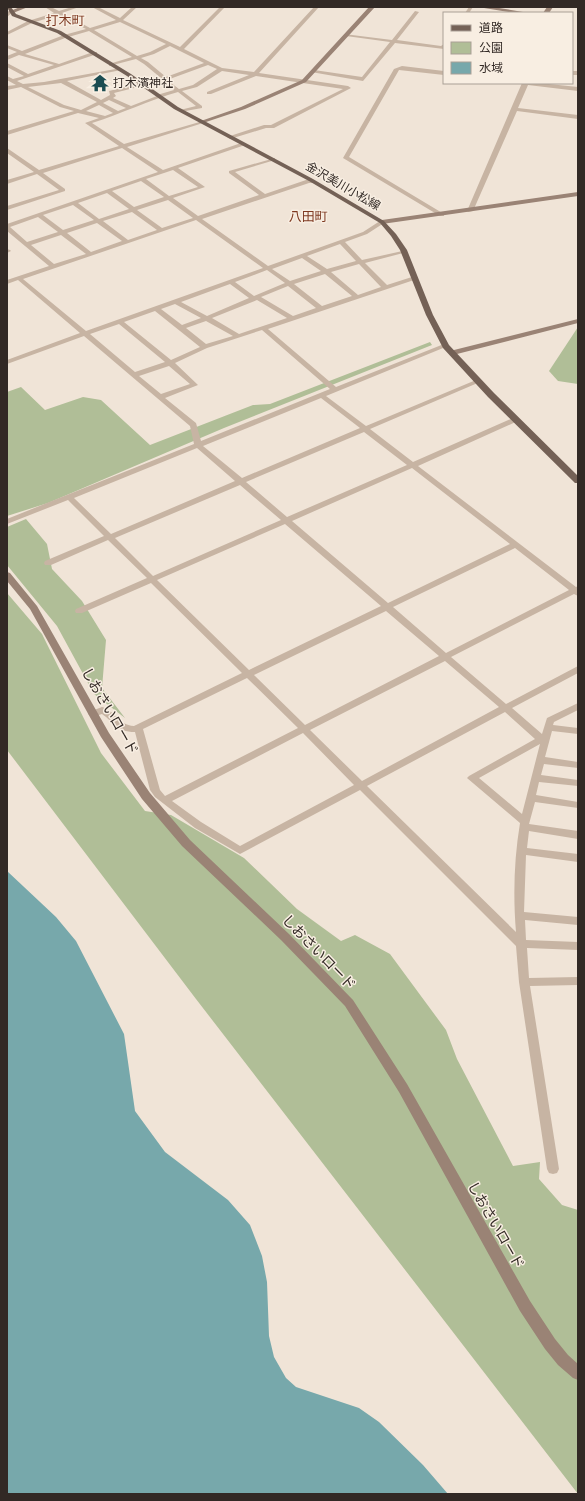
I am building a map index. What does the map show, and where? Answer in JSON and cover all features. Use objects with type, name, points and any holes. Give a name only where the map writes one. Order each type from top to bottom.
[{"type":"main road","name":"金沢美川小松線","points":[[9,12],[30,22],[51,28],[94,53],[200,122],[273,159],[382,222],[392,231],[405,251],[433,323],[446,345],[478,381],[516,420],[575,475],[578,481]]},
{"type":"street","points":[[9,12],[25,7]]},
{"type":"street","points":[[47,7],[110,40],[110,43],[146,63],[164,79],[200,106],[182,111]]},
{"type":"street","points":[[7,34],[30,22],[77,7]]},
{"type":"street","points":[[94,7],[221,69],[348,88],[272,127],[266,126],[230,137]]},
{"type":"street","points":[[7,58],[120,20],[135,7]]},
{"type":"street","points":[[181,49],[223,7]]},
{"type":"street","points":[[209,93],[255,74],[317,7]]},
{"type":"street","points":[[7,182],[243,108],[304,81],[314,72],[372,7]]},
{"type":"street","points":[[481,7],[518,12]]},
{"type":"street","points":[[314,72],[363,79],[417,12]]},
{"type":"street","points":[[346,35],[443,48]]},
{"type":"street","points":[[111,65],[157,51],[170,44]]},
{"type":"street","points":[[7,46],[34,60],[49,61],[57,68]]},
{"type":"street","points":[[13,81],[57,68],[94,53]]},
{"type":"street","points":[[7,133],[80,111],[113,96],[111,92],[164,79],[208,63]]},
{"type":"street","points":[[7,65],[28,76]]},
{"type":"street","points":[[442,215],[346,158],[397,69],[402,68],[443,73]]},
{"type":"street","points":[[7,88],[19,85],[42,84],[119,69]]},
{"type":"street","points":[[162,172],[88,123],[195,86],[221,69]]},
{"type":"street","points":[[7,78],[62,106],[105,118]]},
{"type":"street","points":[[63,79],[117,113]]},
{"type":"street","points":[[470,211],[525,84]]},
{"type":"street","points":[[534,84],[578,89]]},
{"type":"street","points":[[108,98],[131,108]]},
{"type":"street","points":[[515,109],[578,117]]},
{"type":"street","points":[[54,266],[7,227],[244,144]]},
{"type":"street","points":[[7,150],[63,190],[7,208]]},
{"type":"street","points":[[264,196],[231,172],[273,159]]},
{"type":"street","points":[[27,244],[202,186],[174,168]]},
{"type":"street","points":[[142,179],[289,284],[321,309]]},
{"type":"street","points":[[8,280],[18,278],[311,181]]},
{"type":"street","points":[[108,191],[162,230]]},
{"type":"street","points":[[7,362],[341,242],[365,233],[382,222],[470,211],[578,194]]},
{"type":"street","points":[[74,203],[127,242]]},
{"type":"street","points":[[39,215],[90,254]]},
{"type":"street","points":[[341,242],[385,287]]},
{"type":"street","points":[[181,328],[208,319],[289,284],[360,261],[405,251]]},
{"type":"street","points":[[303,256],[327,272],[357,297]]},
{"type":"street","points":[[18,278],[193,425],[198,445],[543,740]]},
{"type":"street","points":[[134,375],[205,347],[415,278]]},
{"type":"street","points":[[230,281],[256,298],[292,318]]},
{"type":"street","points":[[175,301],[239,336]]},
{"type":"street","points":[[156,308],[205,347]]},
{"type":"street","points":[[119,321],[170,362],[195,385],[160,397]]},
{"type":"street","points":[[453,353],[578,321]]},
{"type":"street","points":[[264,328],[335,390]]},
{"type":"street","points":[[7,522],[446,345]]},
{"type":"street","points":[[48,563],[478,381]]},
{"type":"street","points":[[165,800],[577,591],[514,545],[321,395]]},
{"type":"street","points":[[79,611],[516,420]]},
{"type":"street","points":[[69,497],[521,944],[578,946]]},
{"type":"street","points":[[92,714],[102,710],[109,714],[119,725],[126,728],[138,728],[514,545]]},
{"type":"street","name":"しおさいロード","points":[[7,575],[34,608],[109,742],[142,790],[176,833],[216,873],[285,937],[349,1003],[403,1088],[525,1306],[550,1344],[563,1360],[578,1373]]},
{"type":"street","points":[[138,728],[155,790],[165,800],[198,825],[240,850],[578,669]]},
{"type":"street","points":[[554,1169],[524,982],[519,916],[522,851],[525,825],[540,760],[543,740],[550,720],[578,706]]},
{"type":"street","points":[[548,727],[578,731]]},
{"type":"street","points":[[543,740],[472,778],[525,825],[578,835]]},
{"type":"street","points":[[540,760],[578,765]]},
{"type":"street","points":[[536,778],[578,783]]},
{"type":"street","points":[[531,798],[578,806]]},
{"type":"street","points":[[522,851],[578,858]]},
{"type":"street","points":[[519,916],[578,921]]},
{"type":"street","points":[[524,982],[578,981]]},
{"type":"green space","points":[[578,327],[578,384],[558,381],[549,371]]},
{"type":"green space","points":[[430,342],[432,345],[224,428],[48,503],[7,516],[7,392],[21,387],[45,410],[83,397],[101,400],[150,445],[253,405],[270,404]]},
{"type":"green space","points":[[26,519],[47,544],[52,569],[82,601],[106,640],[102,688],[125,718],[94,694],[57,626],[7,565],[7,527]]},
{"type":"green space","points":[[7,593],[42,634],[101,753],[145,811],[171,815],[244,858],[297,909],[341,941],[355,935],[390,954],[446,1030],[457,1059],[513,1166],[540,1162],[539,1179],[562,1205],[578,1210],[578,1494],[196,999],[7,750]]},
{"type":"water","points":[[7,871],[56,917],[76,941],[124,1034],[135,1111],[165,1152],[228,1200],[250,1225],[262,1256],[267,1282],[269,1336],[274,1357],[286,1378],[296,1387],[359,1408],[379,1422],[423,1465],[448,1494],[7,1494]]},
{"type":"place","name":"打木濱神社","points":[[100,83]]},
{"type":"district","name":"打木町","points":[[65,20]]},
{"type":"district","name":"八田町","points":[[308,216]]}]
